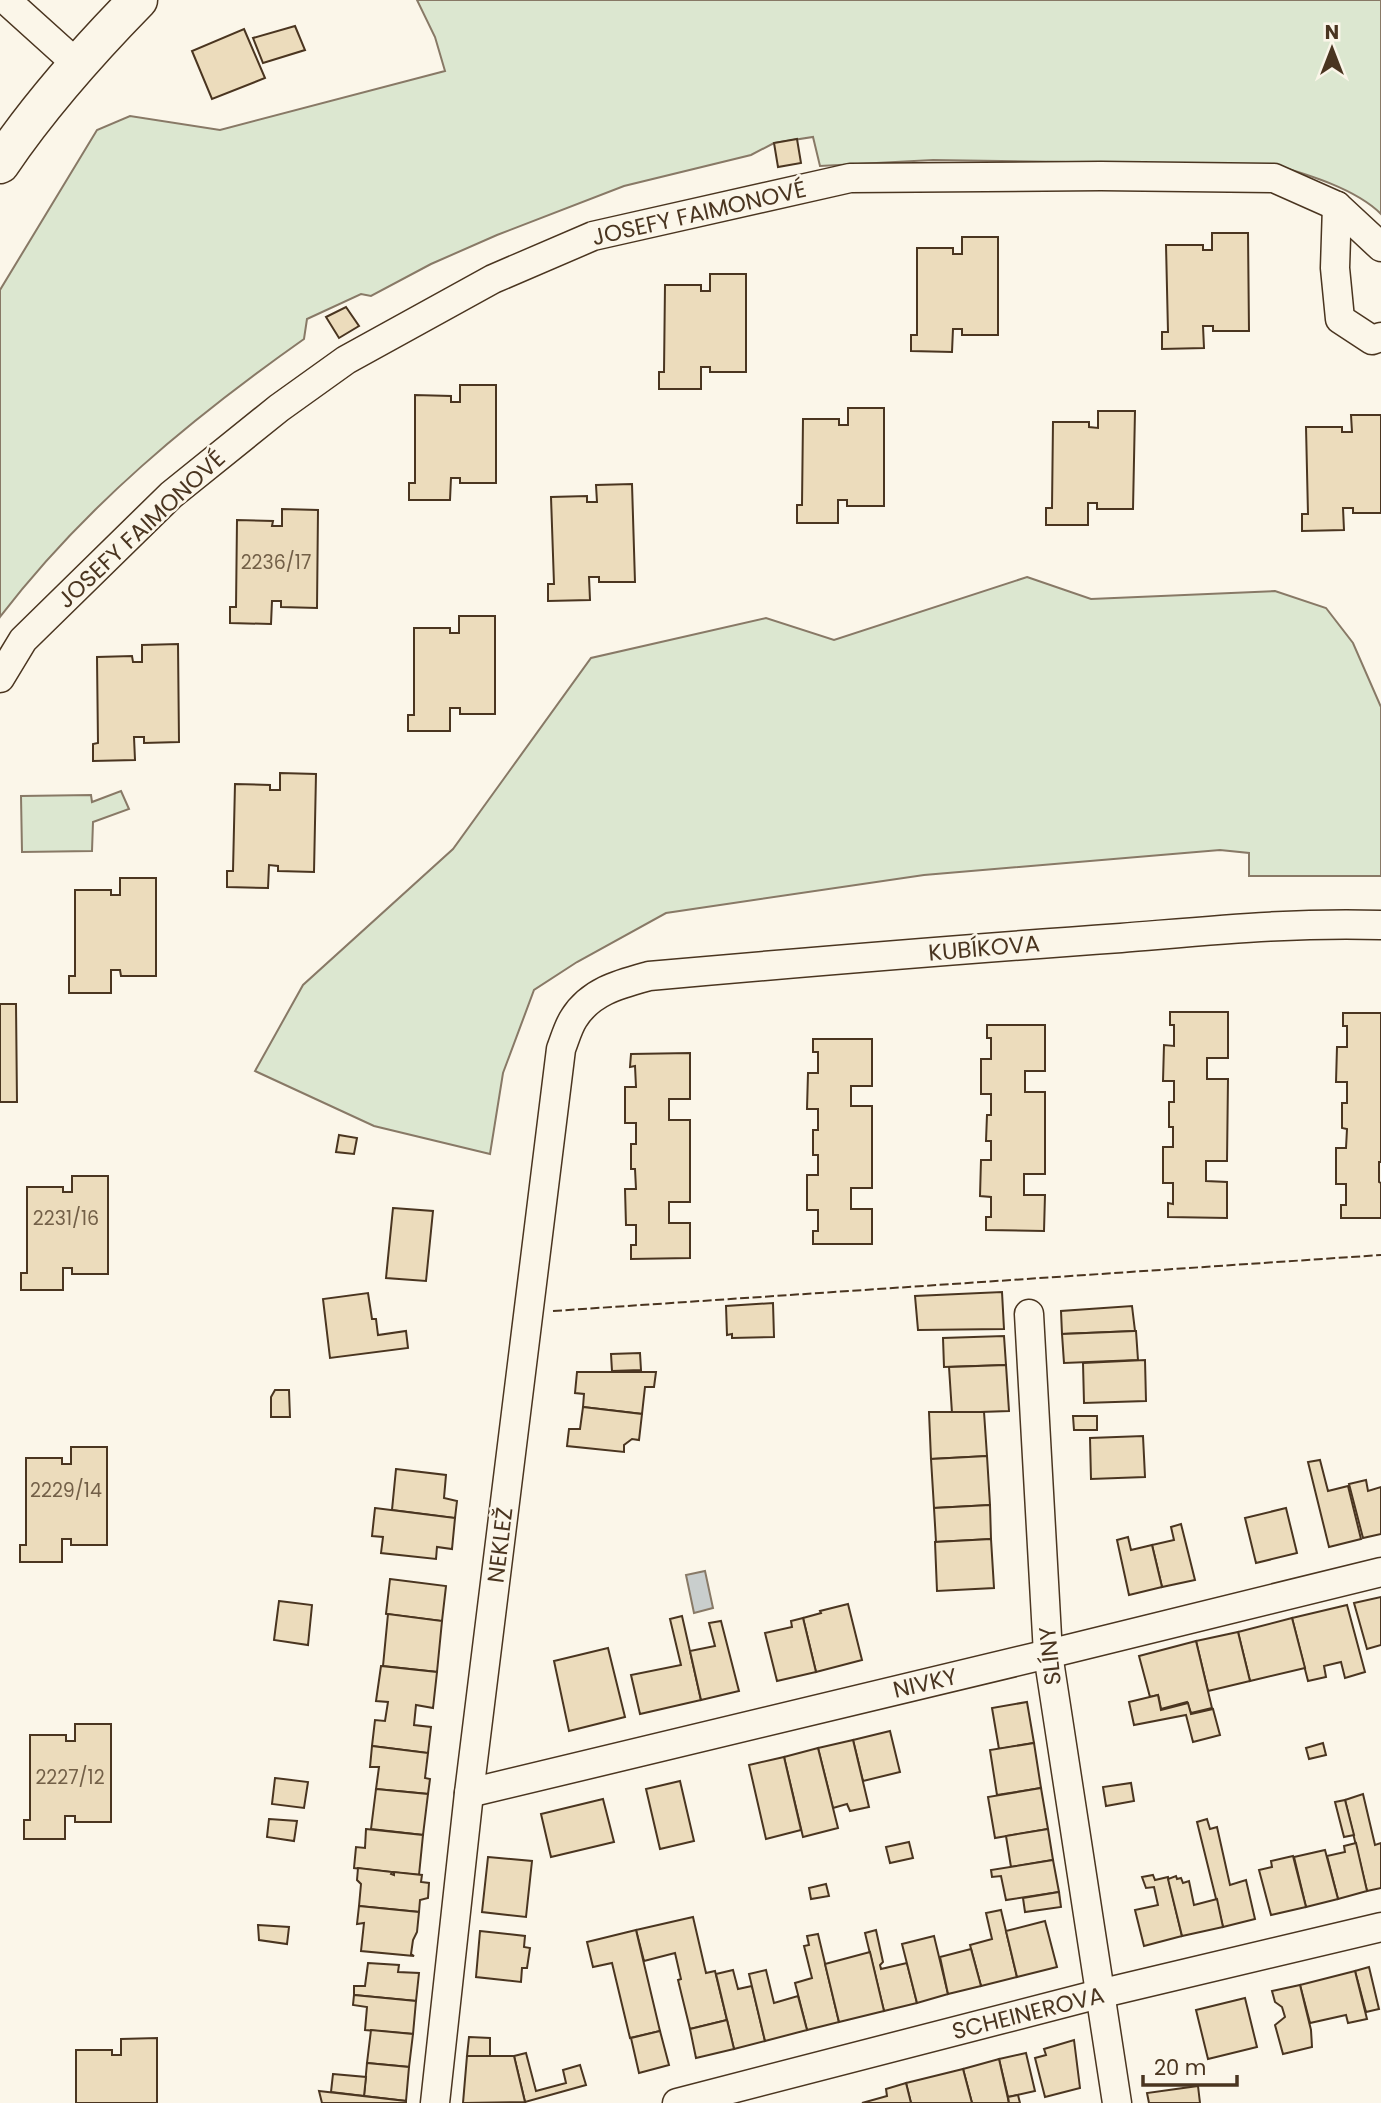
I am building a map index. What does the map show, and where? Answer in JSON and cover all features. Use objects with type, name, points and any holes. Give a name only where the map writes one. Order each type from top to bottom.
[{"type":"street","points":[[6,0],[78,65]]},
{"type":"street","points":[[0,164],[78,65],[138,0]]},
{"type":"street","name":"JOSEFY FAIMONOVÉ","points":[[0,678],[23,640],[162,505],[279,408],[345,360],[482,285],[593,236],[850,178],[1274,178],[1337,206],[1381,247]]},
{"type":"street","points":[[1337,206],[1335,268],[1339,319],[1373,340],[1381,337]]},
{"type":"street","name":"KUBÍKOVA","points":[[592,997],[620,984],[649,976],[1225,930],[1328,923],[1381,925]]},
{"type":"street","name":"NEKLEŽ","points":[[435,2103],[469,1793],[561,1049],[573,1018],[592,997]]},
{"type":"street","name":"SLÍNY","points":[[1030,1314],[1048,1654],[1117,2103]]},
{"type":"street","name":"NIVKY","points":[[469,1793],[1381,1572]]},
{"type":"street","name":"SCHEINEROVA","points":[[677,2103],[1099,1994],[1381,1927]]},
{"type":"green space","points":[[417,0],[1381,0],[1381,214],[1345,190],[1275,165],[933,160],[820,166],[813,137],[774,143],[751,155],[624,186],[497,235],[431,264],[371,296],[361,294],[307,319],[304,339],[221,400],[142,466],[67,538],[0,617],[0,290],[97,130],[130,116],[220,130],[445,71],[435,37]]},
{"type":"green space","points":[[1027,577],[1091,599],[1275,591],[1326,608],[1353,643],[1381,707],[1381,876],[1249,876],[1249,853],[1220,850],[924,875],[666,913],[577,962],[534,990],[503,1073],[490,1154],[374,1126],[255,1071],[303,985],[453,849],[591,658],[766,618],[834,640]]},
{"type":"green space","points":[[121,791],[129,809],[93,822],[92,851],[22,852],[21,796],[91,795],[92,802]]},
{"type":"shaded area","points":[[705,1571],[713,1608],[694,1613],[686,1575]]},
{"type":"building","points":[[295,26],[305,50],[263,63],[253,38]]},
{"type":"building","points":[[244,29],[265,78],[212,99],[192,51]]},
{"type":"building","points":[[797,139],[801,163],[778,167],[774,143]]},
{"type":"building","points":[[1212,233],[1248,233],[1249,331],[1213,331],[1213,326],[1203,326],[1204,348],[1162,349],[1162,332],[1168,332],[1166,245],[1203,245],[1203,250],[1212,250]]},
{"type":"building","points":[[962,237],[998,237],[998,335],[962,335],[962,329],[953,329],[952,352],[911,351],[911,335],[917,335],[917,248],[953,248],[953,254],[962,254]]},
{"type":"building","points":[[710,274],[746,274],[746,372],[710,372],[710,367],[701,367],[701,389],[659,389],[659,372],[664,372],[665,285],[701,285],[701,291],[710,291]]},
{"type":"building","points":[[346,307],[359,326],[339,338],[326,317]]},
{"type":"building","points":[[460,385],[496,385],[496,483],[460,483],[460,478],[451,478],[450,500],[409,500],[409,483],[415,483],[415,395],[451,396],[451,402],[460,402]]},
{"type":"building","points":[[848,408],[884,408],[884,506],[847,506],[847,500],[838,500],[838,523],[797,523],[797,505],[802,505],[803,419],[839,419],[839,425],[848,425]]},
{"type":"building","points":[[1098,411],[1135,411],[1133,509],[1097,509],[1097,503],[1088,503],[1088,525],[1046,525],[1046,508],[1052,508],[1053,422],[1089,422],[1089,427],[1098,428]]},
{"type":"building","points":[[1351,415],[1381,415],[1381,513],[1353,513],[1353,508],[1343,508],[1344,530],[1302,531],[1302,514],[1308,514],[1306,427],[1342,427],[1342,432],[1352,432]]},
{"type":"building","points":[[632,484],[635,582],[599,582],[599,577],[589,577],[590,600],[548,601],[548,584],[554,584],[551,497],[587,496],[587,502],[597,502],[596,485]]},
{"type":"building","points":[[282,509],[318,510],[317,608],[281,607],[281,601],[272,601],[271,624],[230,623],[230,607],[236,607],[237,520],[273,521],[272,526],[282,526]]},
{"type":"building","points":[[459,616],[495,616],[495,714],[460,714],[460,708],[450,708],[450,731],[408,731],[408,715],[414,715],[414,628],[450,628],[450,633],[459,633]]},
{"type":"building","points":[[178,644],[179,742],[144,743],[144,737],[134,737],[135,760],[93,761],[93,744],[98,743],[97,657],[132,656],[133,662],[142,662],[142,645]]},
{"type":"building","points":[[280,773],[316,774],[314,872],[278,871],[278,866],[269,865],[268,888],[227,887],[227,871],[233,871],[235,784],[270,785],[270,790],[280,790]]},
{"type":"building","points":[[120,878],[156,878],[156,976],[121,976],[120,970],[111,970],[111,993],[69,993],[69,976],[75,976],[75,890],[111,890],[111,895],[120,895]]},
{"type":"building","points":[[0,1004],[16,1004],[17,1102],[0,1102]]},
{"type":"building","points":[[1170,1012],[1228,1012],[1228,1058],[1207,1058],[1207,1079],[1228,1079],[1227,1161],[1206,1161],[1206,1181],[1227,1182],[1227,1218],[1168,1217],[1168,1203],[1173,1204],[1173,1183],[1163,1183],[1163,1147],[1173,1147],[1173,1127],[1169,1127],[1169,1102],[1174,1102],[1174,1081],[1163,1081],[1164,1045],[1174,1046],[1174,1025],[1170,1025]]},
{"type":"building","points":[[1343,1013],[1381,1013],[1381,1218],[1341,1218],[1341,1205],[1346,1205],[1346,1184],[1336,1184],[1336,1148],[1346,1148],[1347,1129],[1342,1128],[1342,1103],[1347,1103],[1347,1082],[1336,1082],[1337,1047],[1347,1047],[1347,1026],[1343,1026]]},
{"type":"building","points":[[987,1025],[1045,1025],[1045,1071],[1025,1071],[1025,1092],[1045,1092],[1045,1174],[1024,1174],[1024,1195],[1045,1195],[1044,1231],[986,1230],[986,1217],[991,1217],[991,1197],[980,1196],[981,1160],[991,1160],[991,1141],[986,1141],[987,1115],[991,1115],[991,1094],[981,1094],[981,1059],[991,1059],[991,1038],[987,1038]]},
{"type":"building","points":[[813,1039],[872,1039],[872,1086],[851,1086],[851,1106],[872,1106],[872,1188],[851,1188],[851,1209],[872,1209],[872,1244],[813,1244],[813,1231],[818,1231],[818,1210],[807,1210],[807,1175],[818,1175],[818,1155],[813,1155],[813,1130],[818,1130],[818,1109],[807,1109],[808,1073],[818,1073],[818,1052],[813,1052]]},
{"type":"building","points":[[690,1053],[690,1099],[669,1099],[669,1120],[690,1120],[690,1202],[669,1202],[669,1223],[690,1223],[690,1258],[631,1259],[631,1245],[636,1245],[636,1225],[626,1225],[625,1189],[636,1189],[635,1169],[631,1169],[631,1144],[636,1144],[636,1123],[625,1123],[625,1087],[636,1087],[635,1066],[630,1067],[631,1054]]},
{"type":"building","points":[[339,1135],[357,1138],[354,1154],[336,1152]]},
{"type":"building","points":[[72,1176],[108,1176],[108,1274],[72,1274],[72,1268],[63,1268],[63,1290],[21,1290],[21,1273],[27,1273],[27,1187],[63,1187],[63,1192],[72,1192]]},
{"type":"building","points":[[393,1208],[433,1211],[426,1281],[386,1278]]},
{"type":"building","points":[[1002,1292],[1004,1329],[918,1330],[915,1296]]},
{"type":"building","points":[[368,1293],[372,1319],[376,1319],[378,1335],[406,1331],[408,1348],[330,1358],[323,1299]]},
{"type":"building","points":[[773,1303],[774,1337],[732,1338],[732,1334],[727,1335],[726,1306]]},
{"type":"building","points":[[1132,1306],[1135,1331],[1062,1334],[1061,1311]]},
{"type":"building","points":[[1136,1331],[1138,1360],[1064,1363],[1062,1334]]},
{"type":"building","points":[[1004,1336],[1006,1365],[944,1367],[943,1338]]},
{"type":"building","points":[[640,1353],[641,1370],[612,1371],[611,1354]]},
{"type":"building","points":[[1145,1360],[1146,1401],[1084,1403],[1083,1363]]},
{"type":"building","points":[[1006,1365],[1009,1411],[952,1413],[949,1367]]},
{"type":"building","points":[[577,1372],[656,1372],[654,1387],[645,1387],[642,1414],[583,1407],[584,1394],[575,1393]]},
{"type":"building","points":[[275,1390],[289,1390],[290,1417],[271,1417],[271,1397]]},
{"type":"building","points":[[583,1407],[642,1414],[639,1440],[632,1439],[624,1445],[624,1452],[567,1446],[569,1429],[580,1429]]},
{"type":"building","points":[[929,1412],[984,1412],[987,1456],[931,1459]]},
{"type":"building","points":[[1073,1416],[1097,1416],[1097,1430],[1074,1430]]},
{"type":"building","points":[[1143,1436],[1145,1477],[1091,1479],[1090,1438]]},
{"type":"building","points":[[71,1447],[107,1447],[107,1545],[71,1545],[71,1539],[62,1539],[62,1562],[20,1562],[20,1545],[26,1545],[26,1458],[62,1458],[62,1464],[71,1464]]},
{"type":"building","points":[[987,1456],[990,1505],[934,1508],[931,1459]]},
{"type":"building","points":[[1320,1460],[1328,1491],[1348,1486],[1361,1539],[1329,1547],[1308,1462]]},
{"type":"building","points":[[396,1469],[446,1475],[444,1498],[457,1501],[455,1518],[392,1510]]},
{"type":"building","points":[[1366,1480],[1368,1491],[1381,1487],[1381,1534],[1363,1538],[1349,1484]]},
{"type":"building","points":[[990,1505],[991,1539],[936,1542],[934,1508]]},
{"type":"building","points":[[375,1508],[455,1518],[452,1549],[437,1547],[436,1559],[381,1553],[383,1537],[372,1536]]},
{"type":"building","points":[[1286,1508],[1297,1553],[1256,1563],[1245,1518]]},
{"type":"building","points":[[1181,1524],[1195,1580],[1162,1587],[1152,1545],[1174,1540],[1171,1527]]},
{"type":"building","points":[[1128,1537],[1131,1550],[1152,1545],[1162,1587],[1129,1595],[1117,1540]]},
{"type":"building","points":[[991,1539],[994,1588],[937,1591],[935,1542]]},
{"type":"building","points":[[390,1579],[446,1586],[442,1621],[386,1614]]},
{"type":"building","points":[[1381,1597],[1381,1645],[1367,1649],[1354,1603]]},
{"type":"building","points":[[279,1601],[312,1605],[308,1645],[274,1640]]},
{"type":"building","points":[[848,1604],[862,1660],[816,1672],[803,1618]]},
{"type":"building","points":[[1347,1605],[1365,1672],[1345,1678],[1341,1662],[1324,1666],[1326,1677],[1308,1681],[1292,1618]]},
{"type":"building","points":[[388,1614],[442,1621],[437,1672],[383,1666]]},
{"type":"building","points":[[682,1616],[701,1700],[640,1714],[631,1675],[681,1665],[670,1619]]},
{"type":"building","points":[[803,1618],[816,1672],[777,1681],[765,1633],[792,1627],[791,1621]]},
{"type":"building","points":[[1292,1618],[1305,1668],[1250,1681],[1238,1632]]},
{"type":"building","points":[[721,1621],[739,1691],[701,1700],[690,1651],[715,1646],[709,1623]]},
{"type":"building","points":[[1238,1632],[1250,1681],[1208,1691],[1196,1641]]},
{"type":"building","points":[[1196,1641],[1212,1708],[1191,1713],[1187,1702],[1161,1709],[1158,1695],[1150,1697],[1139,1656]]},
{"type":"building","points":[[608,1648],[625,1717],[569,1731],[554,1661]]},
{"type":"building","points":[[381,1666],[437,1672],[433,1708],[416,1705],[414,1725],[431,1727],[428,1753],[372,1746],[375,1720],[385,1721],[388,1702],[376,1701]]},
{"type":"building","points":[[1158,1695],[1161,1710],[1188,1703],[1191,1714],[1213,1709],[1220,1735],[1193,1742],[1186,1715],[1134,1725],[1129,1702]]},
{"type":"building","points":[[1027,1702],[1034,1743],[999,1749],[992,1708]]},
{"type":"building","points":[[75,1724],[111,1724],[111,1822],[75,1822],[75,1816],[65,1816],[65,1839],[24,1839],[24,1820],[30,1820],[30,1735],[66,1735],[66,1741],[75,1741]]},
{"type":"building","points":[[890,1731],[900,1772],[863,1781],[853,1740]]},
{"type":"building","points":[[853,1740],[869,1807],[850,1811],[847,1804],[833,1808],[818,1748]]},
{"type":"building","points":[[1034,1743],[1041,1788],[997,1795],[990,1750]]},
{"type":"building","points":[[1323,1743],[1326,1755],[1309,1759],[1306,1748]]},
{"type":"building","points":[[372,1746],[428,1753],[425,1778],[430,1779],[428,1794],[376,1789],[379,1767],[370,1767]]},
{"type":"building","points":[[818,1748],[838,1828],[803,1837],[784,1757]]},
{"type":"building","points":[[784,1757],[801,1830],[766,1839],[749,1765]]},
{"type":"building","points":[[275,1778],[308,1782],[304,1808],[272,1804]]},
{"type":"building","points":[[680,1781],[694,1841],[660,1849],[646,1789]]},
{"type":"building","points":[[1131,1783],[1134,1801],[1106,1806],[1103,1787]]},
{"type":"building","points":[[1041,1788],[1048,1829],[995,1838],[988,1797]]},
{"type":"building","points":[[376,1789],[428,1794],[423,1835],[371,1829]]},
{"type":"building","points":[[1363,1794],[1375,1845],[1381,1843],[1381,1888],[1367,1891],[1345,1800]]},
{"type":"building","points":[[603,1799],[614,1842],[551,1857],[541,1814]]},
{"type":"building","points":[[1345,1800],[1354,1835],[1344,1837],[1335,1802]]},
{"type":"building","points":[[269,1819],[297,1821],[294,1841],[267,1837]]},
{"type":"building","points":[[1207,1819],[1210,1829],[1217,1827],[1230,1885],[1246,1880],[1255,1919],[1223,1927],[1197,1822]]},
{"type":"building","points":[[366,1829],[423,1835],[419,1875],[354,1868],[356,1847],[365,1848]]},
{"type":"building","points":[[1048,1829],[1053,1860],[1011,1867],[1006,1836]]},
{"type":"building","points":[[909,1842],[913,1858],[890,1863],[886,1847]]},
{"type":"building","points":[[1356,1843],[1367,1891],[1338,1899],[1327,1856],[1345,1852],[1344,1846]]},
{"type":"building","points":[[1325,1850],[1338,1899],[1306,1907],[1294,1857]]},
{"type":"building","points":[[1293,1856],[1306,1907],[1271,1915],[1259,1870],[1272,1867],[1271,1861]]},
{"type":"building","points":[[488,1857],[532,1861],[526,1917],[482,1912]]},
{"type":"building","points":[[1053,1860],[1059,1892],[1006,1900],[1001,1876],[992,1877],[991,1870]]},
{"type":"building","points":[[358,1868],[392,1872],[394,1875],[394,1872],[422,1875],[421,1882],[429,1883],[428,1898],[420,1900],[419,1912],[359,1906],[361,1884],[357,1880]]},
{"type":"building","points":[[1153,1875],[1155,1880],[1168,1877],[1182,1936],[1144,1946],[1135,1910],[1158,1905],[1154,1887],[1146,1888],[1142,1877]]},
{"type":"building","points":[[1176,1876],[1177,1879],[1181,1878],[1183,1883],[1189,1881],[1194,1905],[1217,1899],[1223,1927],[1182,1936],[1168,1879]]},
{"type":"building","points":[[826,1884],[829,1896],[811,1899],[809,1888]]},
{"type":"building","points":[[1059,1892],[1061,1907],[1025,1912],[1023,1898]]},
{"type":"building","points":[[359,1906],[419,1912],[411,1954],[414,1956],[361,1951],[364,1923],[357,1924]]},
{"type":"building","points":[[1001,1910],[1017,1977],[981,1986],[970,1945],[992,1939],[986,1913]]},
{"type":"building","points":[[693,1917],[706,1973],[715,1971],[727,2020],[690,2029],[678,1980],[681,1979],[675,1953],[644,1961],[636,1930]]},
{"type":"building","points":[[1045,1921],[1057,1967],[1017,1977],[1006,1931]]},
{"type":"building","points":[[258,1925],[289,1927],[287,1944],[259,1940]]},
{"type":"building","points":[[636,1930],[660,2031],[630,2038],[612,1963],[593,1967],[587,1942]]},
{"type":"building","points":[[876,1930],[883,1962],[881,1969],[907,1963],[917,2003],[884,2011],[865,1933]]},
{"type":"building","points":[[480,1931],[525,1936],[524,1947],[530,1948],[527,1968],[522,1968],[521,1982],[476,1977]]},
{"type":"building","points":[[818,1934],[839,2022],[807,2030],[795,1983],[812,1978],[804,1946],[809,1945],[807,1936]]},
{"type":"building","points":[[934,1936],[948,1994],[917,2003],[902,1944]]},
{"type":"building","points":[[971,1949],[981,1986],[948,1994],[940,1957]]},
{"type":"building","points":[[870,1952],[884,2011],[839,2022],[825,1964]]},
{"type":"building","points":[[368,1963],[399,1965],[398,1972],[419,1973],[416,2001],[354,1995],[354,1986],[365,1986]]},
{"type":"building","points":[[1369,1967],[1379,2009],[1366,2012],[1355,1971]]},
{"type":"building","points":[[733,1970],[738,1989],[752,1986],[765,2041],[734,2049],[716,1974]]},
{"type":"building","points":[[766,1970],[774,2003],[798,1996],[807,2030],[765,2041],[749,1974]]},
{"type":"building","points":[[1355,1971],[1367,2019],[1348,2023],[1346,2015],[1310,2023],[1300,1985]]},
{"type":"building","points":[[1300,1985],[1311,2030],[1312,2047],[1283,2054],[1275,2025],[1285,2017],[1282,2007],[1275,2002],[1272,1991]]},
{"type":"building","points":[[354,1995],[416,2001],[413,2034],[365,2030],[367,2007],[353,2005]]},
{"type":"building","points":[[1245,1998],[1257,2047],[1208,2059],[1196,2010]]},
{"type":"building","points":[[727,2020],[734,2049],[696,2058],[690,2029]]},
{"type":"building","points":[[371,2030],[413,2034],[409,2067],[367,2063]]},
{"type":"building","points":[[660,2031],[669,2065],[639,2073],[631,2038]]},
{"type":"building","points":[[469,2037],[490,2038],[490,2056],[467,2056]]},
{"type":"building","points":[[157,2038],[157,2103],[76,2103],[76,2050],[112,2050],[112,2055],[121,2055],[121,2039]]},
{"type":"building","points":[[1074,2040],[1080,2088],[1045,2097],[1035,2058],[1046,2055],[1044,2049]]},
{"type":"building","points":[[526,2053],[536,2091],[566,2083],[563,2070],[580,2065],[586,2085],[525,2102],[514,2056]]},
{"type":"building","points":[[1026,2053],[1035,2091],[1008,2097],[999,2059]]},
{"type":"building","points":[[467,2056],[514,2056],[525,2102],[463,2103]]},
{"type":"building","points":[[999,2059],[1009,2103],[972,2103],[963,2069]]},
{"type":"building","points":[[367,2063],[409,2067],[406,2101],[364,2096]]},
{"type":"building","points":[[963,2069],[972,2103],[911,2103],[906,2083]]},
{"type":"building","points":[[333,2074],[366,2077],[364,2096],[331,2092]]},
{"type":"building","points":[[906,2083],[911,2103],[862,2103],[887,2096],[886,2089]]},
{"type":"building","points":[[1198,2086],[1200,2103],[1149,2103],[1147,2093]]},
{"type":"building","points":[[319,2091],[406,2101],[406,2103],[322,2103]]},
{"type":"building","points":[[1018,2095],[1020,2103],[1009,2103],[1008,2097]]},
{"type":"fence","points":[[553,1311],[1381,1255]]}]
